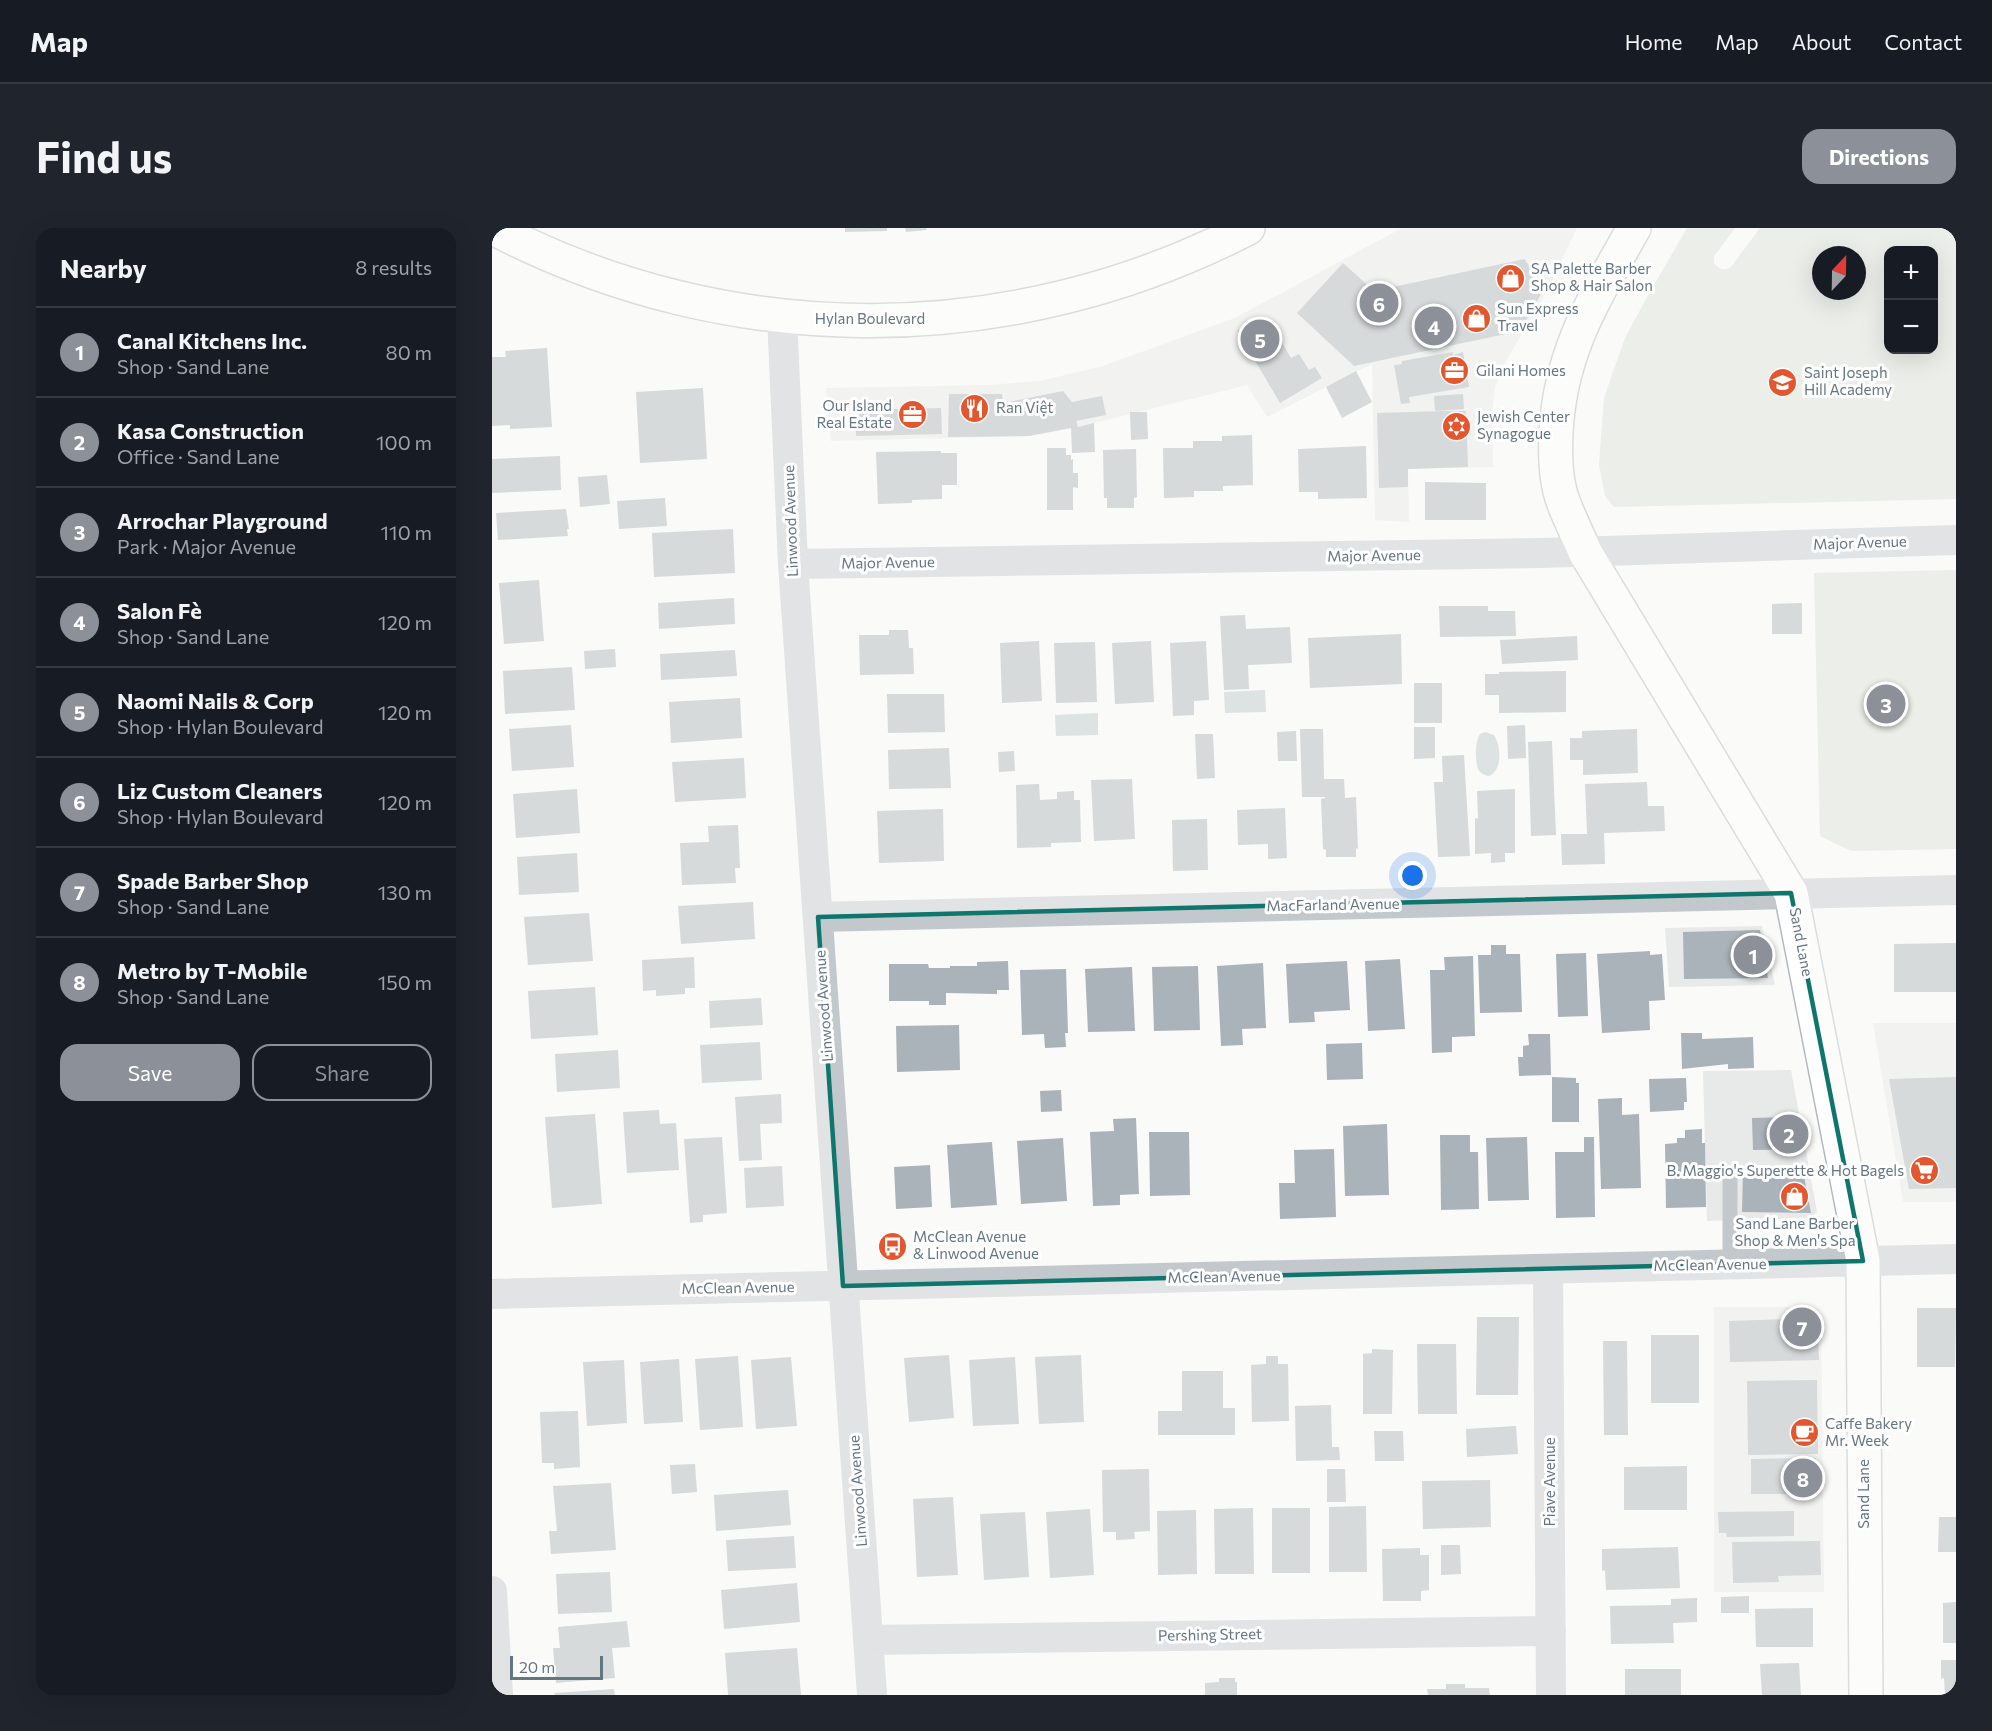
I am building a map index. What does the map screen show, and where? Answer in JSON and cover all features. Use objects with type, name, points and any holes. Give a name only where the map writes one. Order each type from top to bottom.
[{"type":"street","name":"Hylan Boulevard","points":[[493,228],[554,257],[617,281],[711,306],[782,316],[846,321],[908,320],[970,315],[1031,305],[1119,282],[1205,249],[1248,228]]},
{"type":"street","name":"Sand Lane","points":[[1634,228],[1582,324],[1570,352],[1559,393],[1556,436],[1558,477],[1563,500],[1586,552],[1791,893],[1863,1262],[1866,1695]]},
{"type":"street","name":"Linwood Avenue","points":[[782,316],[793,564],[872,1695]]},
{"type":"street","name":"Major Avenue","points":[[793,564],[1586,552],[1956,540]]},
{"type":"street","name":"MacFarland Avenue","points":[[818,917],[1956,890]]},
{"type":"street","name":"McClean Avenue","points":[[492,1294],[1956,1259]]},
{"type":"street","name":"Piave Avenue","points":[[1548,1269],[1551,1695]]},
{"type":"street","points":[[492,1591],[498,1695]]},
{"type":"street","name":"Pershing Street","points":[[869,1640],[1551,1631]]},
{"type":"lane","points":[[1730,1173],[1730,1264]]},
{"type":"highlighted area","points":[[1791,893],[1863,1261],[843,1286],[818,917]]},
{"type":"shaded area","points":[[1402,228],[1577,228],[1549,287],[1502,368],[1495,387],[1492,413],[1493,467],[1408,469],[1409,522],[1375,520],[1372,364],[1267,417],[1247,385],[1078,427],[1029,436],[831,441],[826,388],[988,385],[1040,381],[1103,366],[1235,318]]},
{"type":"shaded area","name":"Saint Joseph Hill Academy","points":[[1687,228],[1735,228],[1714,256],[1714,263],[1724,269],[1731,267],[1760,228],[1956,228],[1956,499],[1614,507],[1605,496],[1599,464],[1604,398],[1625,338]]},
{"type":"shaded area","points":[[1956,570],[1956,849],[1851,851],[1820,836],[1814,573]]},
{"type":"shaded area","points":[[1265,690],[1266,712],[1225,713],[1224,692]]},
{"type":"shaded area","points":[[1098,713],[1098,735],[1056,736],[1055,715]]},
{"type":"shaded area","points":[[1485,732],[1494,735],[1499,751],[1497,769],[1489,776],[1480,772],[1476,759],[1478,737]]},
{"type":"shaded area","points":[[1762,926],[1775,985],[1669,987],[1665,928]]},
{"type":"shaded area","points":[[1873,1023],[1956,1023],[1956,1202],[1903,1202]]},
{"type":"shaded area","points":[[1791,1070],[1817,1212],[1809,1218],[1707,1221],[1703,1071]]},
{"type":"shaded area","points":[[1714,1307],[1813,1307],[1819,1310],[1821,1316],[1824,1592],[1714,1592]]},
{"type":"building","points":[[845,228],[887,228],[887,231],[845,232]]},
{"type":"building","points":[[905,228],[926,228],[927,230],[906,232]]},
{"type":"building","points":[[1525,259],[1548,282],[1520,331],[1354,366],[1297,313],[1343,263],[1374,291]]},
{"type":"building","points":[[1272,325],[1291,358],[1299,354],[1309,370],[1315,367],[1322,378],[1280,403],[1237,330]]},
{"type":"building","points":[[547,348],[552,427],[510,429],[510,425],[492,426],[492,357],[506,357],[505,351]]},
{"type":"building","points":[[1453,352],[1453,355],[1463,352],[1469,387],[1409,397],[1410,403],[1401,404],[1394,365],[1402,364],[1402,361]]},
{"type":"building","points":[[1356,371],[1372,402],[1342,418],[1326,387]]},
{"type":"building","points":[[703,388],[707,459],[640,463],[636,392]]},
{"type":"building","points":[[1063,391],[1072,402],[1102,396],[1106,415],[1076,421],[1078,427],[1094,423],[1095,452],[1072,453],[1071,428],[1029,436],[948,437],[949,394],[1002,394],[1003,403]]},
{"type":"building","points":[[1463,394],[1464,409],[1435,411],[1434,396]]},
{"type":"building","points":[[941,408],[942,434],[856,436],[855,410]]},
{"type":"building","points":[[1466,411],[1468,467],[1408,469],[1408,487],[1379,488],[1377,413]]},
{"type":"building","points":[[1130,412],[1147,412],[1148,439],[1131,440]]},
{"type":"building","points":[[1252,435],[1253,485],[1223,486],[1223,491],[1194,491],[1194,497],[1164,498],[1163,448],[1193,448],[1193,441],[1222,441],[1222,436]]},
{"type":"building","points":[[1366,446],[1367,498],[1318,499],[1318,492],[1299,492],[1298,449]]},
{"type":"building","points":[[1047,448],[1066,448],[1066,455],[1071,455],[1071,460],[1073,459],[1073,473],[1078,473],[1078,488],[1073,487],[1073,510],[1047,510]]},
{"type":"building","points":[[1136,449],[1137,497],[1134,498],[1134,508],[1107,508],[1107,498],[1104,498],[1103,450]]},
{"type":"building","points":[[941,451],[941,453],[957,453],[957,485],[942,485],[942,499],[878,504],[876,452]]},
{"type":"building","points":[[560,456],[561,490],[492,493],[492,459]]},
{"type":"building","points":[[607,475],[610,504],[580,507],[578,477]]},
{"type":"building","points":[[1425,482],[1486,483],[1486,520],[1425,520]]},
{"type":"building","points":[[665,498],[667,526],[619,529],[617,501]]},
{"type":"building","points":[[566,509],[568,536],[498,540],[496,513]]},
{"type":"building","points":[[733,529],[735,573],[654,577],[652,533]]},
{"type":"building","points":[[539,580],[544,641],[504,644],[499,583]]},
{"type":"building","points":[[734,598],[735,624],[659,629],[658,603]]},
{"type":"building","points":[[1802,603],[1802,634],[1772,634],[1772,604]]},
{"type":"building","points":[[1439,606],[1488,606],[1488,611],[1515,611],[1516,636],[1440,637]]},
{"type":"building","points":[[1245,615],[1246,629],[1290,627],[1292,663],[1248,665],[1249,689],[1224,690],[1220,616]]},
{"type":"building","points":[[889,630],[908,630],[909,648],[913,648],[914,674],[860,675],[859,635],[889,635]]},
{"type":"building","points":[[1401,634],[1402,684],[1310,688],[1308,638]]},
{"type":"building","points":[[1577,636],[1578,660],[1502,664],[1500,640]]},
{"type":"building","points":[[1039,641],[1042,701],[1002,703],[1000,643]]},
{"type":"building","points":[[1151,641],[1154,702],[1115,704],[1112,643]]},
{"type":"building","points":[[1206,641],[1209,700],[1194,701],[1194,715],[1173,716],[1170,643]]},
{"type":"building","points":[[1095,642],[1097,702],[1056,703],[1054,643]]},
{"type":"building","points":[[615,649],[616,667],[585,669],[584,651]]},
{"type":"building","points":[[735,650],[737,676],[661,680],[660,654]]},
{"type":"building","points":[[572,667],[575,710],[505,714],[503,671]]},
{"type":"building","points":[[1566,671],[1566,712],[1499,713],[1499,695],[1485,695],[1485,674]]},
{"type":"building","points":[[1414,683],[1442,683],[1442,723],[1414,723]]},
{"type":"building","points":[[887,694],[944,694],[945,732],[888,733]]},
{"type":"building","points":[[740,698],[742,738],[671,743],[669,702]]},
{"type":"building","points":[[571,725],[574,767],[512,771],[509,729]]},
{"type":"building","points":[[1525,725],[1526,758],[1508,759],[1507,726]]},
{"type":"building","points":[[1414,727],[1435,727],[1435,758],[1414,759]]},
{"type":"building","points":[[1300,729],[1323,729],[1324,779],[1344,779],[1345,798],[1356,797],[1358,849],[1356,848],[1356,857],[1326,857],[1326,850],[1323,849],[1321,799],[1325,797],[1302,797]]},
{"type":"building","points":[[1637,729],[1638,773],[1583,775],[1583,760],[1570,760],[1570,738],[1582,738],[1582,731]]},
{"type":"building","points":[[1296,731],[1297,761],[1278,761],[1277,732]]},
{"type":"building","points":[[1195,734],[1213,734],[1215,778],[1197,779]]},
{"type":"building","points":[[1552,741],[1556,835],[1531,836],[1528,742]]},
{"type":"building","points":[[949,748],[951,788],[889,789],[888,750]]},
{"type":"building","points":[[1014,751],[1015,771],[999,772],[998,752]]},
{"type":"building","points":[[1464,755],[1470,856],[1438,857],[1434,782],[1443,782],[1442,756]]},
{"type":"building","points":[[744,758],[746,798],[675,802],[672,762]]},
{"type":"building","points":[[1132,779],[1135,839],[1094,841],[1091,780]]},
{"type":"building","points":[[1647,782],[1648,806],[1664,806],[1665,831],[1604,833],[1605,864],[1562,865],[1561,834],[1587,834],[1585,784]]},
{"type":"building","points":[[1039,784],[1040,800],[1057,799],[1057,792],[1074,791],[1074,800],[1080,800],[1081,842],[1051,843],[1051,847],[1017,848],[1016,785]]},
{"type":"building","points":[[577,789],[580,833],[516,838],[513,794]]},
{"type":"building","points":[[1515,789],[1515,853],[1505,853],[1505,862],[1491,863],[1491,853],[1475,854],[1475,818],[1478,819],[1477,791]]},
{"type":"building","points":[[1285,808],[1287,858],[1268,859],[1268,844],[1238,845],[1237,810]]},
{"type":"building","points":[[943,809],[944,861],[879,863],[877,811]]},
{"type":"building","points":[[1207,819],[1208,870],[1173,871],[1172,820]]},
{"type":"building","points":[[738,825],[740,868],[735,868],[736,883],[682,885],[680,843],[709,842],[708,826]]},
{"type":"building","points":[[577,853],[579,892],[519,895],[517,857]]},
{"type":"building","points":[[753,902],[755,939],[681,944],[678,906]]},
{"type":"building","points":[[589,913],[593,961],[528,965],[524,917]]},
{"type":"building","points":[[1760,930],[1768,978],[1684,979],[1683,932]]},
{"type":"building","points":[[1956,943],[1956,992],[1894,992],[1894,944]]},
{"type":"building","points":[[1491,945],[1506,945],[1506,954],[1520,954],[1522,1012],[1480,1013],[1478,955],[1491,955]]},
{"type":"building","points":[[1650,951],[1650,955],[1662,954],[1665,1000],[1649,1001],[1650,1030],[1602,1033],[1597,954]]},
{"type":"building","points":[[1586,953],[1588,1016],[1558,1017],[1556,954]]},
{"type":"building","points":[[1473,956],[1475,1036],[1452,1037],[1452,1052],[1432,1053],[1430,970],[1445,970],[1444,957]]},
{"type":"building","points":[[694,957],[695,988],[685,988],[685,994],[656,996],[656,990],[643,991],[642,960]]},
{"type":"building","points":[[1400,959],[1405,1029],[1368,1031],[1365,961]]},
{"type":"building","points":[[1008,961],[1009,990],[997,990],[997,994],[946,993],[946,1005],[929,1005],[929,1001],[889,1001],[889,964],[928,964],[929,968],[950,968],[950,966],[977,966],[977,962]]},
{"type":"building","points":[[1347,961],[1350,1010],[1314,1012],[1315,1022],[1289,1023],[1286,964]]},
{"type":"building","points":[[1263,963],[1266,1028],[1242,1029],[1243,1045],[1221,1046],[1217,966]]},
{"type":"building","points":[[1198,966],[1200,1030],[1154,1031],[1152,967]]},
{"type":"building","points":[[1132,967],[1135,1031],[1088,1032],[1085,969]]},
{"type":"building","points":[[1066,969],[1068,1033],[1065,1033],[1066,1047],[1045,1048],[1044,1034],[1022,1035],[1020,970]]},
{"type":"building","points":[[595,987],[598,1035],[531,1039],[528,991]]},
{"type":"building","points":[[761,998],[763,1025],[710,1028],[709,1001]]},
{"type":"building","points":[[959,1025],[960,1070],[897,1072],[896,1026]]},
{"type":"building","points":[[1681,1033],[1702,1033],[1702,1039],[1753,1037],[1754,1068],[1728,1069],[1728,1064],[1682,1069]]},
{"type":"building","points":[[1528,1034],[1550,1034],[1551,1075],[1519,1076],[1518,1057],[1523,1057],[1523,1046],[1529,1045]]},
{"type":"building","points":[[760,1042],[762,1080],[702,1083],[700,1045]]},
{"type":"building","points":[[1362,1043],[1363,1079],[1327,1080],[1326,1044]]},
{"type":"building","points":[[618,1050],[620,1088],[557,1092],[555,1054]]},
{"type":"building","points":[[1552,1077],[1576,1078],[1576,1083],[1579,1083],[1579,1122],[1552,1122]]},
{"type":"building","points":[[1956,1077],[1956,1188],[1909,1189],[1889,1079]]},
{"type":"building","points":[[1686,1078],[1687,1102],[1684,1102],[1684,1110],[1650,1112],[1649,1079]]},
{"type":"building","points":[[1061,1090],[1062,1111],[1041,1112],[1040,1091]]},
{"type":"building","points":[[781,1094],[782,1123],[760,1124],[762,1160],[739,1161],[735,1097]]},
{"type":"building","points":[[1622,1098],[1622,1115],[1639,1114],[1641,1188],[1601,1189],[1598,1099]]},
{"type":"building","points":[[659,1110],[660,1124],[676,1123],[679,1170],[627,1173],[623,1112]]},
{"type":"building","points":[[595,1114],[602,1204],[552,1208],[545,1117]]},
{"type":"building","points":[[1795,1117],[1801,1149],[1753,1150],[1752,1118]]},
{"type":"building","points":[[1136,1118],[1139,1194],[1120,1195],[1120,1205],[1093,1206],[1090,1132],[1114,1131],[1113,1119]]},
{"type":"building","points":[[1387,1124],[1389,1195],[1345,1196],[1343,1126]]},
{"type":"building","points":[[1702,1129],[1702,1143],[1705,1143],[1706,1207],[1666,1208],[1665,1144],[1677,1143],[1677,1138],[1685,1138],[1685,1130]]},
{"type":"building","points":[[1149,1132],[1189,1132],[1190,1195],[1150,1196]]},
{"type":"building","points":[[1440,1135],[1470,1135],[1470,1152],[1478,1152],[1479,1209],[1441,1210]]},
{"type":"building","points":[[722,1137],[727,1213],[703,1215],[703,1222],[690,1223],[684,1139]]},
{"type":"building","points":[[1527,1137],[1529,1200],[1488,1201],[1486,1138]]},
{"type":"building","points":[[1584,1137],[1594,1137],[1595,1217],[1556,1218],[1555,1152],[1584,1152]]},
{"type":"building","points":[[1063,1138],[1067,1201],[1021,1204],[1017,1141]]},
{"type":"building","points":[[992,1142],[997,1205],[951,1208],[947,1145]]},
{"type":"building","points":[[1334,1149],[1336,1217],[1280,1219],[1279,1183],[1295,1183],[1294,1150]]},
{"type":"building","points":[[930,1165],[932,1207],[896,1209],[894,1167]]},
{"type":"building","points":[[782,1166],[784,1206],[746,1208],[744,1168]]},
{"type":"building","points":[[1743,1171],[1803,1171],[1811,1213],[1742,1212]]},
{"type":"building","points":[[1917,1308],[1956,1308],[1955,1367],[1917,1367]]},
{"type":"building","points":[[1786,1311],[1811,1311],[1817,1315],[1819,1360],[1730,1362],[1729,1321],[1786,1319]]},
{"type":"building","points":[[1477,1317],[1519,1317],[1518,1395],[1476,1395]]},
{"type":"building","points":[[1651,1335],[1699,1335],[1699,1403],[1651,1403]]},
{"type":"building","points":[[1603,1341],[1627,1341],[1628,1435],[1604,1435]]},
{"type":"building","points":[[1417,1344],[1456,1344],[1457,1414],[1418,1414]]},
{"type":"building","points":[[1372,1349],[1393,1350],[1392,1414],[1363,1414],[1363,1354],[1372,1353]]},
{"type":"building","points":[[949,1355],[954,1418],[909,1422],[904,1358]]},
{"type":"building","points":[[1081,1355],[1084,1422],[1039,1424],[1035,1357]]},
{"type":"building","points":[[738,1356],[743,1427],[700,1430],[695,1359]]},
{"type":"building","points":[[1266,1356],[1278,1356],[1278,1364],[1288,1364],[1289,1421],[1252,1422],[1251,1365],[1266,1364]]},
{"type":"building","points":[[791,1357],[797,1426],[756,1429],[751,1360]]},
{"type":"building","points":[[1015,1357],[1019,1424],[973,1426],[969,1360]]},
{"type":"building","points":[[679,1359],[683,1422],[644,1424],[640,1362]]},
{"type":"building","points":[[624,1360],[627,1423],[587,1426],[583,1362]]},
{"type":"building","points":[[1182,1371],[1223,1371],[1223,1408],[1235,1408],[1235,1435],[1158,1435],[1158,1411],[1182,1411]]},
{"type":"building","points":[[1817,1380],[1818,1454],[1748,1455],[1747,1381]]},
{"type":"building","points":[[1331,1405],[1332,1447],[1339,1447],[1340,1460],[1296,1461],[1295,1406]]},
{"type":"building","points":[[578,1411],[580,1467],[554,1469],[554,1463],[542,1463],[540,1412]]},
{"type":"building","points":[[1516,1426],[1518,1454],[1467,1457],[1466,1429]]},
{"type":"building","points":[[1374,1431],[1403,1431],[1404,1461],[1375,1461]]},
{"type":"building","points":[[1816,1458],[1816,1494],[1751,1494],[1751,1459]]},
{"type":"building","points":[[695,1464],[697,1492],[672,1494],[670,1465]]},
{"type":"building","points":[[1687,1466],[1687,1510],[1624,1510],[1624,1467]]},
{"type":"building","points":[[1149,1469],[1150,1531],[1134,1532],[1135,1539],[1116,1540],[1116,1532],[1103,1532],[1102,1470]]},
{"type":"building","points":[[1327,1469],[1345,1469],[1346,1502],[1327,1502]]},
{"type":"building","points":[[1490,1480],[1491,1527],[1423,1529],[1422,1481]]},
{"type":"building","points":[[611,1483],[616,1550],[551,1554],[549,1531],[557,1531],[553,1486]]},
{"type":"building","points":[[788,1490],[791,1525],[716,1531],[714,1495]]},
{"type":"building","points":[[953,1497],[958,1575],[917,1577],[913,1499]]},
{"type":"building","points":[[1366,1506],[1367,1572],[1329,1572],[1329,1507]]},
{"type":"building","points":[[1253,1508],[1254,1574],[1215,1574],[1214,1509]]},
{"type":"building","points":[[1272,1508],[1310,1508],[1310,1573],[1272,1573]]},
{"type":"building","points":[[1090,1509],[1094,1575],[1050,1578],[1046,1512]]},
{"type":"building","points":[[1196,1510],[1197,1574],[1158,1575],[1157,1511]]},
{"type":"building","points":[[1794,1511],[1794,1536],[1727,1537],[1726,1533],[1719,1533],[1718,1512]]},
{"type":"building","points":[[1025,1512],[1029,1577],[984,1580],[980,1514]]},
{"type":"building","points":[[1939,1517],[1956,1517],[1956,1552],[1938,1552]]},
{"type":"building","points":[[794,1536],[796,1568],[728,1571],[726,1540]]},
{"type":"building","points":[[1820,1541],[1821,1575],[1778,1576],[1779,1582],[1733,1583],[1732,1542]]},
{"type":"building","points":[[1441,1545],[1460,1545],[1461,1574],[1441,1575]]},
{"type":"building","points":[[1678,1547],[1680,1588],[1606,1590],[1605,1570],[1602,1571],[1602,1549]]},
{"type":"building","points":[[1420,1548],[1420,1555],[1429,1555],[1429,1590],[1421,1591],[1421,1601],[1383,1601],[1382,1549]]},
{"type":"building","points":[[610,1572],[612,1612],[558,1614],[556,1574]]},
{"type":"building","points":[[797,1583],[800,1622],[724,1629],[721,1590]]},
{"type":"building","points":[[1749,1596],[1749,1613],[1721,1613],[1721,1597]]},
{"type":"building","points":[[1697,1598],[1697,1622],[1673,1623],[1674,1643],[1611,1644],[1610,1606],[1671,1605],[1671,1599]]},
{"type":"building","points":[[1956,1602],[1956,1643],[1943,1643],[1943,1603]]},
{"type":"building","points":[[1813,1608],[1813,1647],[1756,1647],[1755,1609]]},
{"type":"building","points":[[627,1621],[630,1647],[612,1648],[615,1678],[556,1683],[553,1648],[560,1648],[558,1627]]},
{"type":"building","points":[[797,1648],[801,1695],[728,1695],[725,1653]]},
{"type":"building","points":[[1941,1660],[1956,1660],[1956,1695],[1945,1695],[1944,1678],[1941,1679]]},
{"type":"building","points":[[1799,1663],[1801,1695],[1762,1695],[1760,1664]]},
{"type":"building","points":[[1625,1669],[1681,1669],[1681,1695],[1625,1695]]},
{"type":"building","points":[[1219,1678],[1235,1678],[1237,1695],[1205,1695],[1205,1683],[1219,1682]]},
{"type":"building","points":[[1446,1684],[1465,1684],[1465,1688],[1489,1688],[1490,1695],[1428,1695],[1427,1689],[1446,1689]]},
{"type":"building","points":[[614,1689],[615,1695],[555,1695],[554,1693]]},
{"type":"place","name":"SA Palette Barber Shop & Hair Salon","points":[[1510,278]]},
{"type":"place","name":"Liz Custom Cleaners","points":[[1379,303]]},
{"type":"place","name":"Sun Express Travel","points":[[1476,318]]},
{"type":"place","name":"Salon Fè","points":[[1434,326]]},
{"type":"place","name":"Naomi Nails & Corp","points":[[1260,339]]},
{"type":"place","name":"Gilani Homes","points":[[1455,371]]},
{"type":"place","name":"Saint Joseph Hill Academy","points":[[1783,382]]},
{"type":"place","name":"Ran Việt","points":[[975,408]]},
{"type":"place","name":"Our Island Real Estate","points":[[913,415]]},
{"type":"place","name":"Jewish Center Synagogue","points":[[1456,426]]},
{"type":"place","name":"Arrochar Playground","points":[[1886,704]]},
{"type":"place","name":"Canal Kitchens Inc.","points":[[1753,955]]},
{"type":"place","name":"Kasa Construction","points":[[1789,1134]]},
{"type":"place","name":"B. Maggio's Superette & Hot Bagels","points":[[1925,1171]]},
{"type":"place","name":"Sand Lane Barber Shop & Men's Spa","points":[[1795,1197]]},
{"type":"place","name":"McClean Avenue & Linwood Avenue","points":[[892,1246]]},
{"type":"place","name":"Spade Barber Shop","points":[[1802,1327]]},
{"type":"place","name":"Caffe Bakery Mr. Week","points":[[1804,1433]]},
{"type":"place","name":"Metro by T-Mobile","points":[[1803,1478]]}]
